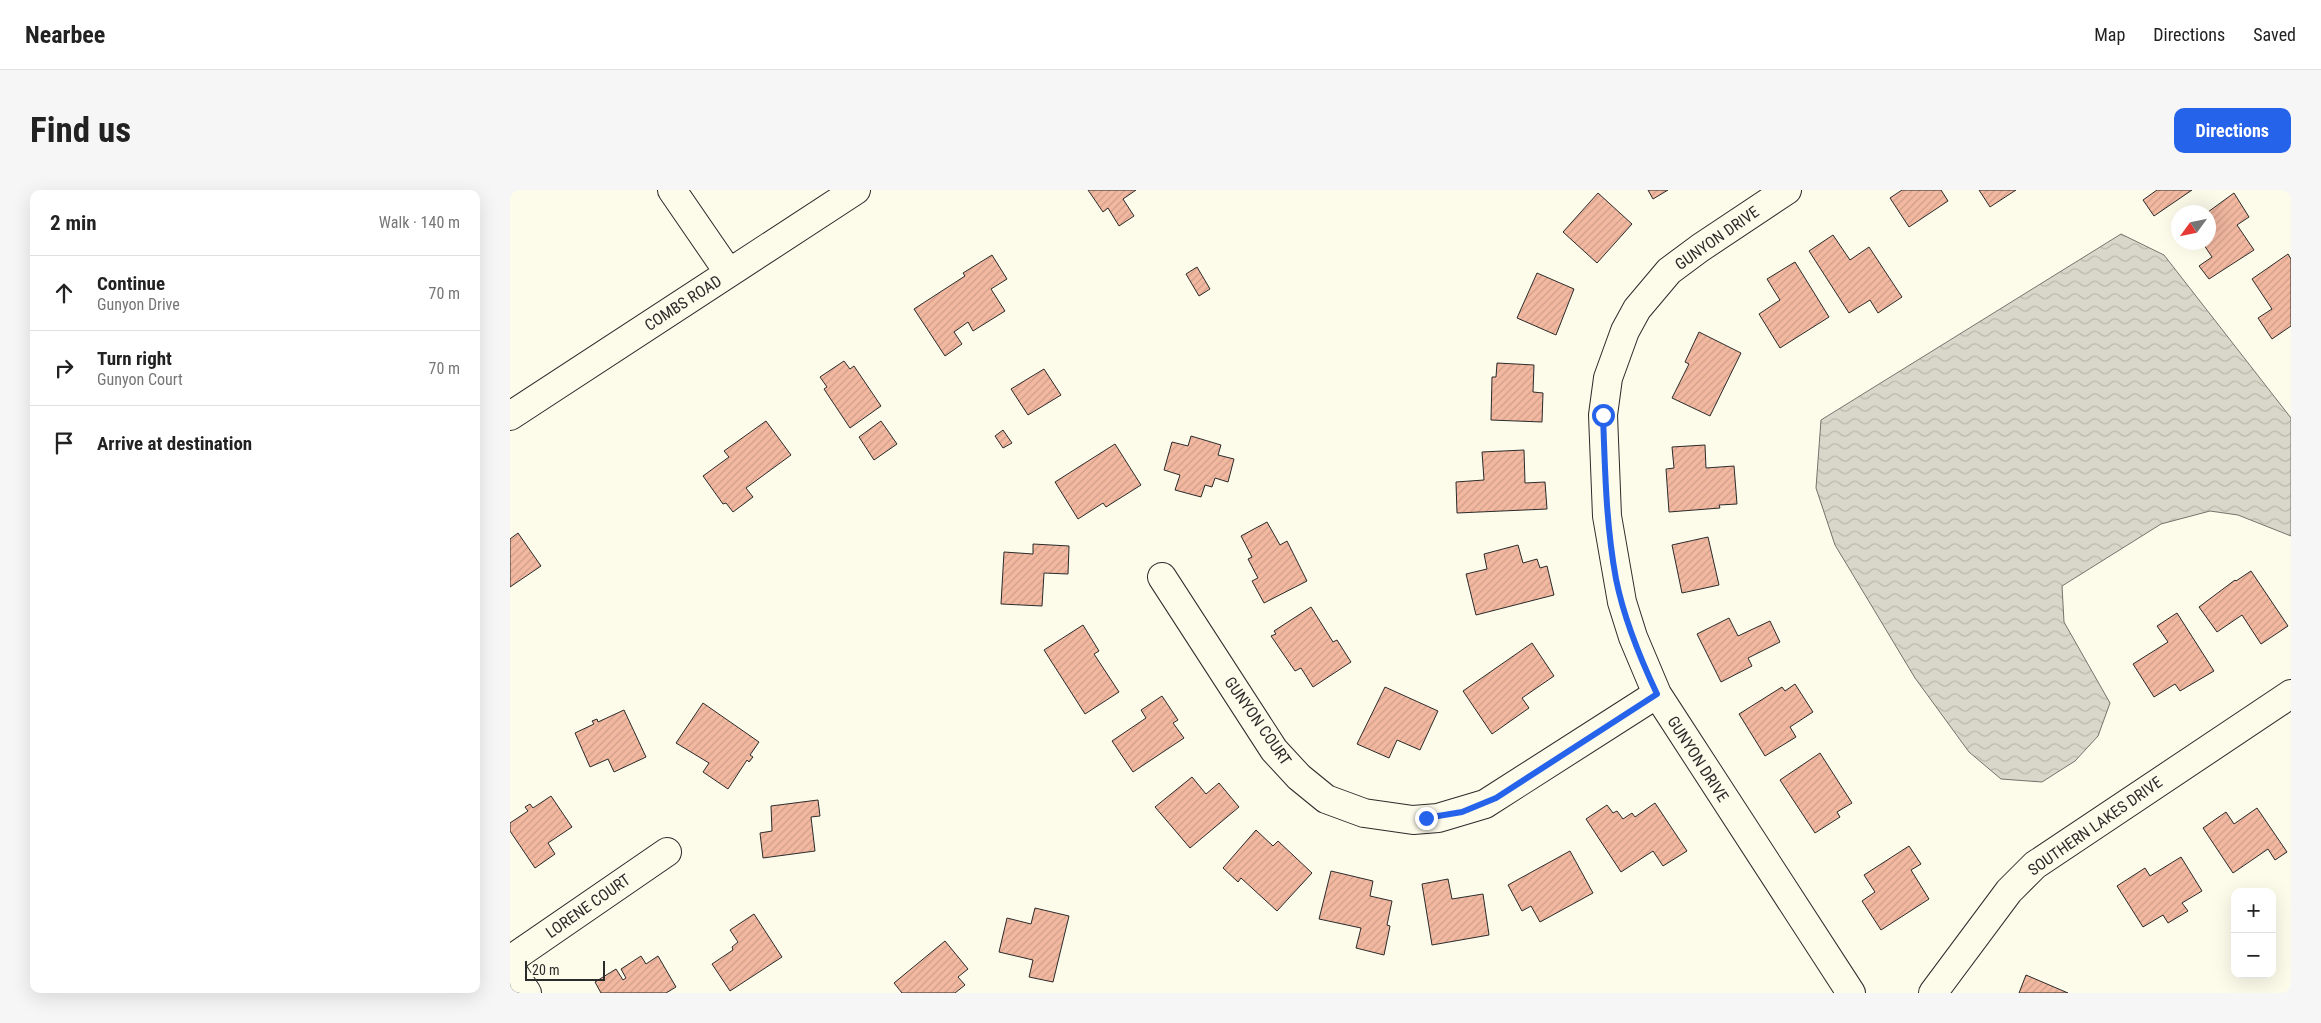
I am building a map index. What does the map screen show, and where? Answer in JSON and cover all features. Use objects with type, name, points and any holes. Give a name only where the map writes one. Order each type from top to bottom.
[{"type":"street","points":[[672,190],[729,273]]},
{"type":"street","name":"COMBS ROAD","points":[[510,416],[856,190]]},
{"type":"street","name":"GUNYON DRIVE","points":[[1788,190],[1690,254],[1661,280],[1637,309],[1625,331],[1608,378],[1603,415],[1608,516],[1612,553],[1622,602],[1633,637],[1657,694],[1851,993]]},
{"type":"street","name":"GUNYON COURT","points":[[1162,577],[1274,750],[1299,778],[1326,799],[1364,813],[1413,820],[1438,818],[1485,804],[1657,694]]},
{"type":"street","name":"SOUTHERN LAKES DRIVE","points":[[1933,993],[2009,891],[2035,866],[2057,848],[2291,694]]},
{"type":"street","name":"LORENE COURT","points":[[510,960],[667,852]]},
{"type":"street","points":[[510,967],[527,993]]},
{"type":"water","points":[[2121,234],[2164,255],[2291,418],[2291,536],[2238,515],[2210,511],[2161,524],[2062,586],[2064,622],[2110,703],[2098,736],[2075,761],[2042,782],[2001,779],[1969,752],[1915,678],[1835,545],[1816,488],[1821,420]]},
{"type":"building","points":[[1088,190],[1136,190],[1123,199],[1134,216],[1119,226],[1108,208],[1103,212]]},
{"type":"building","points":[[1648,190],[1668,190],[1653,199]]},
{"type":"building","points":[[1902,190],[1941,190],[1948,201],[1909,227],[1890,198]]},
{"type":"building","points":[[1979,190],[2016,190],[1990,207]]},
{"type":"building","points":[[2157,190],[2192,190],[2154,216],[2143,200]]},
{"type":"building","points":[[1598,193],[1632,224],[1597,263],[1563,232]]},
{"type":"building","points":[[2234,193],[2249,217],[2237,225],[2254,250],[2209,279],[2199,266],[2212,257],[2207,250],[2216,250],[2216,206]]},
{"type":"building","points":[[1833,235],[1850,260],[1869,247],[1902,297],[1878,313],[1870,300],[1849,313],[1809,251]]},
{"type":"building","points":[[2288,254],[2291,259],[2291,326],[2272,339],[2258,318],[2272,309],[2252,279]]},
{"type":"building","points":[[992,255],[1007,279],[991,289],[1005,311],[973,331],[968,322],[954,332],[962,344],[945,356],[914,309],[965,276],[963,273]]},
{"type":"building","points":[[1795,262],[1829,317],[1780,348],[1759,314],[1780,300],[1767,279]]},
{"type":"building","points":[[1197,267],[1210,289],[1199,296],[1186,274]]},
{"type":"building","points":[[1537,273],[1574,289],[1556,335],[1517,318]]},
{"type":"building","points":[[1699,332],[1741,353],[1710,416],[1672,398],[1689,364],[1685,362]]},
{"type":"building","points":[[844,361],[850,369],[854,366],[881,406],[850,428],[824,389],[827,387],[820,377]]},
{"type":"building","points":[[1497,363],[1534,365],[1533,392],[1543,393],[1542,422],[1491,420],[1492,377],[1496,377]]},
{"type":"building","points":[[1044,369],[1061,395],[1028,415],[1011,389]]},
{"type":"building","points":[[766,421],[791,455],[746,488],[753,497],[733,512],[726,503],[723,504],[703,476],[729,457],[724,451]]},
{"type":"building","points":[[881,421],[897,444],[874,460],[859,437]]},
{"type":"building","points":[[1003,430],[1012,443],[1003,448],[995,436]]},
{"type":"building","points":[[1191,436],[1221,445],[1218,455],[1234,459],[1228,482],[1215,478],[1212,487],[1205,485],[1201,497],[1175,490],[1180,475],[1164,470],[1172,442],[1188,446]]},
{"type":"building","points":[[1115,444],[1141,485],[1106,507],[1103,503],[1078,519],[1055,482]]},
{"type":"building","points":[[1705,445],[1706,468],[1734,466],[1737,504],[1719,505],[1720,508],[1669,512],[1666,469],[1674,468],[1672,447]]},
{"type":"building","points":[[1524,450],[1525,483],[1545,482],[1547,509],[1457,513],[1456,482],[1484,480],[1482,452]]},
{"type":"building","points":[[1267,522],[1280,545],[1287,541],[1307,581],[1264,603],[1252,581],[1258,578],[1248,559],[1252,557],[1241,536]]},
{"type":"building","points":[[518,533],[541,566],[510,587],[510,539]]},
{"type":"building","points":[[1708,537],[1719,585],[1682,593],[1672,545]]},
{"type":"building","points":[[1033,544],[1069,546],[1068,574],[1044,573],[1042,606],[1001,604],[1004,552],[1033,554]]},
{"type":"building","points":[[1518,545],[1523,563],[1537,559],[1540,568],[1547,566],[1554,595],[1476,615],[1466,574],[1487,569],[1484,554]]},
{"type":"building","points":[[2251,571],[2288,626],[2261,644],[2242,615],[2217,632],[2199,607],[2235,580]]},
{"type":"building","points":[[1311,607],[1333,642],[1337,640],[1351,662],[1313,687],[1301,668],[1295,671],[1271,636],[1276,634],[1274,631]]},
{"type":"building","points":[[2177,613],[2214,671],[2180,691],[2175,684],[2154,697],[2133,664],[2168,642],[2157,626]]},
{"type":"building","points":[[1729,618],[1738,636],[1770,621],[1780,642],[1748,658],[1752,666],[1721,682],[1697,634]]},
{"type":"building","points":[[1083,625],[1099,651],[1094,654],[1119,692],[1085,714],[1044,650]]},
{"type":"building","points":[[1532,643],[1554,676],[1522,698],[1529,708],[1492,734],[1463,691]]},
{"type":"building","points":[[1795,684],[1813,712],[1790,727],[1796,737],[1765,756],[1739,714],[1782,687],[1785,691]]},
{"type":"building","points":[[1385,687],[1438,711],[1420,750],[1397,740],[1389,758],[1357,744]]},
{"type":"building","points":[[1162,696],[1178,720],[1173,723],[1184,738],[1133,772],[1112,741],[1146,718],[1141,710]]},
{"type":"building","points":[[703,703],[759,742],[750,755],[753,757],[749,762],[747,760],[728,789],[703,772],[709,763],[676,743]]},
{"type":"building","points":[[624,710],[646,757],[614,772],[608,759],[590,767],[575,733],[594,724],[592,721],[597,719],[598,722]]},
{"type":"building","points":[[1820,753],[1852,803],[1837,812],[1840,817],[1815,833],[1780,780]]},
{"type":"building","points":[[1192,777],[1206,794],[1219,783],[1239,807],[1190,848],[1155,807]]},
{"type":"building","points":[[551,796],[572,827],[548,843],[555,854],[535,868],[510,831],[510,823],[528,811],[525,807],[530,804],[533,808]]},
{"type":"building","points":[[818,800],[820,816],[811,817],[815,851],[763,858],[760,833],[772,831],[771,806]]},
{"type":"building","points":[[1655,803],[1687,851],[1663,866],[1653,851],[1621,872],[1586,819],[1607,805],[1613,813],[1617,811],[1623,819],[1632,813],[1635,817]]},
{"type":"building","points":[[2257,808],[2287,852],[2275,860],[2268,849],[2233,873],[2203,828],[2226,812],[2234,824]]},
{"type":"building","points":[[1256,830],[1273,846],[1278,841],[1312,873],[1277,911],[1241,878],[1238,882],[1223,868]]},
{"type":"building","points":[[1909,846],[1921,864],[1911,870],[1929,899],[1881,930],[1862,901],[1875,892],[1864,875]]},
{"type":"building","points":[[1570,851],[1593,893],[1540,922],[1531,906],[1522,911],[1508,885]]},
{"type":"building","points":[[2181,857],[2202,891],[2182,903],[2188,911],[2168,923],[2163,915],[2143,927],[2117,886],[2145,868],[2150,876]]},
{"type":"building","points":[[1331,871],[1373,881],[1370,896],[1392,901],[1387,925],[1390,926],[1384,955],[1356,948],[1361,928],[1319,919]]},
{"type":"building","points":[[1448,879],[1452,899],[1483,894],[1489,935],[1432,945],[1422,884]]},
{"type":"building","points":[[1035,908],[1069,916],[1053,982],[1029,977],[1033,960],[999,952],[1007,918],[1031,924]]},
{"type":"building","points":[[754,914],[782,957],[730,991],[712,964],[733,950],[732,947],[738,942],[730,930]]},
{"type":"building","points":[[945,941],[968,969],[958,977],[965,985],[955,993],[902,993],[894,983]]},
{"type":"building","points":[[641,956],[646,964],[658,956],[676,987],[666,993],[601,993],[595,982],[616,969],[623,980],[626,978],[621,969]]},
{"type":"building","points":[[2026,975],[2068,993],[2019,993]]},
{"type":"route","points":[[1426,818],[1450,816],[1485,804],[1657,694],[1633,637],[1616,578],[1609,529],[1603,415]]}]
